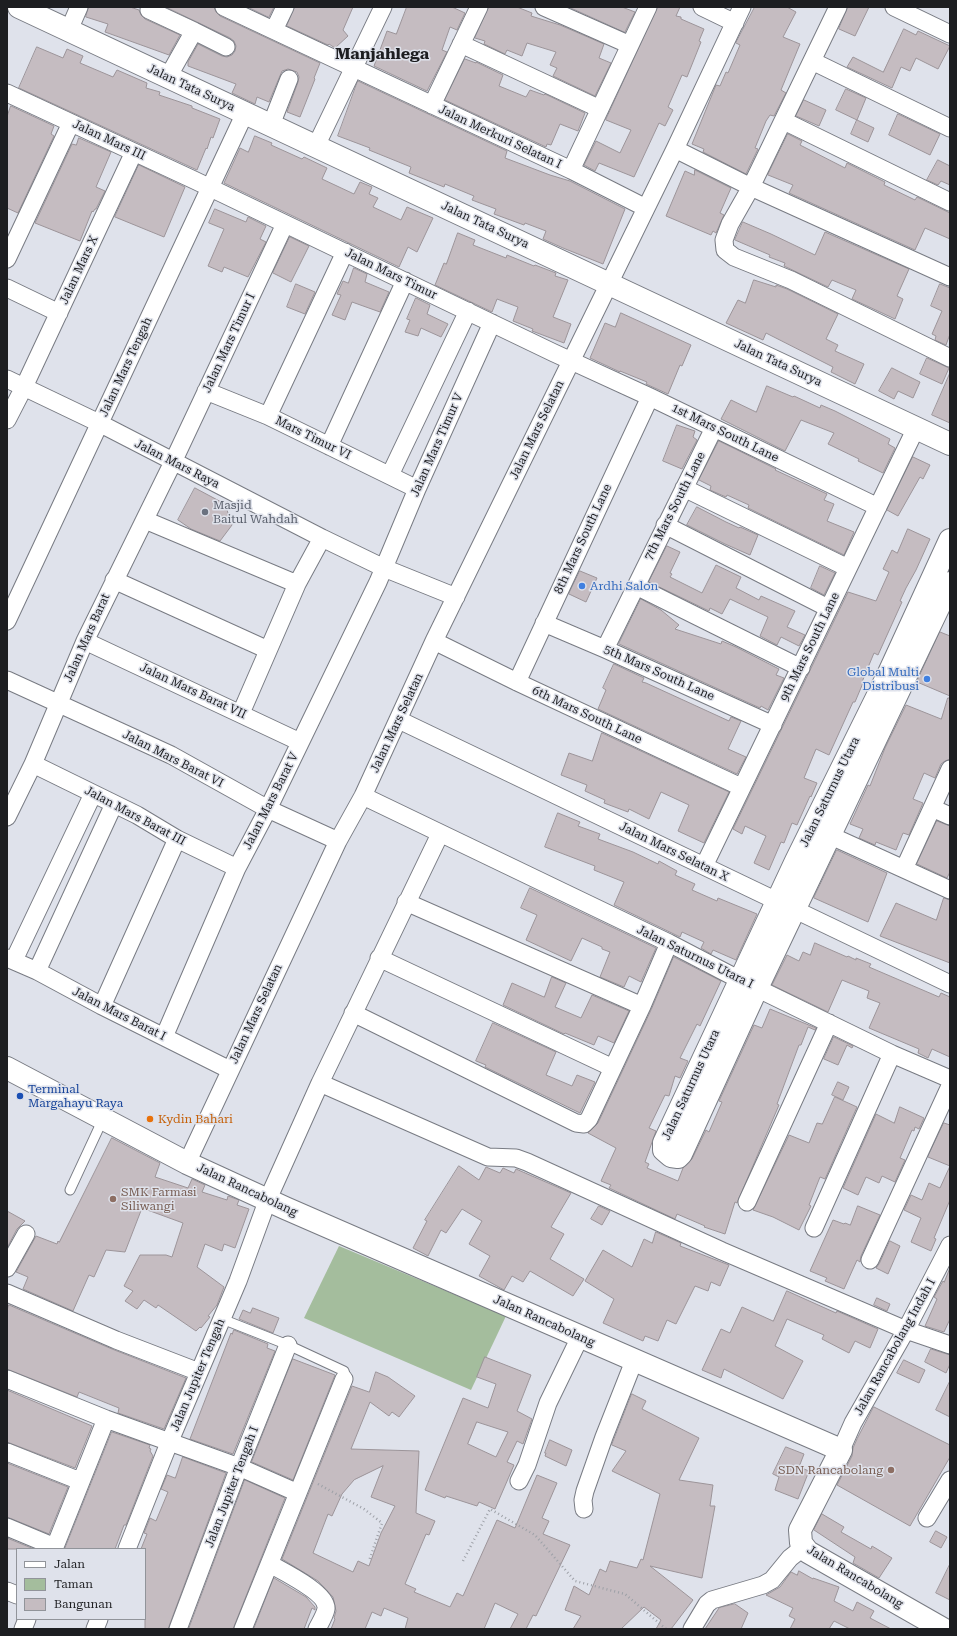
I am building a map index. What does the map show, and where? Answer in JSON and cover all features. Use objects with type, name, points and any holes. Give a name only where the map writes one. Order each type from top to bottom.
[{"type":"street","name":"Jalan Tata Surya","points":[[19,7],[950,444]]},
{"type":"street","points":[[69,30],[79,7]]},
{"type":"street","name":"Jalan Merkuri Selatan I","points":[[224,7],[571,170],[646,208]]},
{"type":"street","points":[[274,30],[285,7]]},
{"type":"street","points":[[316,146],[383,7]]},
{"type":"street","points":[[432,105],[479,7]]},
{"type":"street","points":[[544,7],[630,45]]},
{"type":"street","points":[[571,170],[648,7]]},
{"type":"street","points":[[702,7],[734,23]]},
{"type":"street","name":"Jalan Mars Selatan","points":[[187,1163],[338,841],[363,796],[399,720],[434,641],[675,149],[742,7]]},
{"type":"street","points":[[838,7],[784,121],[751,187],[730,224],[724,240],[725,250],[734,256],[791,280],[949,355]]},
{"type":"street","points":[[894,7],[950,34]]},
{"type":"street","points":[[149,10],[226,47]]},
{"type":"street","points":[[168,77],[194,31]]},
{"type":"street","points":[[461,44],[600,109]]},
{"type":"street","points":[[812,61],[950,128]]},
{"type":"street","points":[[270,125],[289,79]]},
{"type":"street","name":"Jalan Mars III","points":[[8,96],[71,123],[210,188]]},
{"type":"street","name":"Jalan Mars Tengah","points":[[7,621],[246,113]]},
{"type":"street","points":[[784,121],[950,202]]},
{"type":"street","points":[[7,259],[71,123]]},
{"type":"street","points":[[675,149],[751,187],[950,277]]},
{"type":"street","name":"Jalan Mars X","points":[[7,420],[24,387],[134,152]]},
{"type":"street","name":"Jalan Mars Timur","points":[[210,188],[571,360]]},
{"type":"street","name":"Jalan Mars Timur I","points":[[173,462],[286,224]]},
{"type":"street","points":[[268,416],[345,252]]},
{"type":"street","points":[[329,446],[405,281]]},
{"type":"street","points":[[7,288],[59,313]]},
{"type":"street","points":[[390,475],[468,311]]},
{"type":"street","name":"Jalan Mars Timur V","points":[[384,568],[417,489],[492,323]]},
{"type":"street","name":"1st Mars South Lane","points":[[571,360],[650,396],[878,507]]},
{"type":"street","name":"Jalan Mars Raya","points":[[7,379],[100,423],[322,538],[384,568],[456,597]]},
{"type":"street","name":"Mars Timur VI","points":[[206,391],[268,416],[417,489]]},
{"type":"street","name":"8th Mars South Lane","points":[[517,682],[650,396]]},
{"type":"street","name":"7th Mars South Lane","points":[[605,648],[714,428]]},
{"type":"street","name":"9th Mars South Lane","points":[[704,866],[916,428]]},
{"type":"street","name":"Jalan Mars Barat","points":[[7,817],[33,764],[85,640],[173,462]]},
{"type":"street","points":[[684,488],[848,568]]},
{"type":"street","points":[[145,520],[297,584]]},
{"type":"street","points":[[665,525],[828,608]]},
{"type":"street","points":[[241,713],[297,584],[322,538]]},
{"type":"street","name":"Jalan Saturnus Utara","points":[[749,984],[681,1154],[678,1157],[671,1156],[664,1150],[664,1144],[749,984],[786,906],[891,668],[950,540]]},
{"type":"street","name":"Jalan Mars Barat V","points":[[164,1037],[237,868],[268,809],[384,568]]},
{"type":"street","points":[[114,580],[268,650]]},
{"type":"street","name":"Jalan Saturnus Utara","points":[[786,906],[829,835],[950,583]]},
{"type":"street","points":[[636,586],[801,668]]},
{"type":"street","name":"5th Mars South Lane","points":[[544,623],[605,648],[773,724]]},
{"type":"street","name":"Jalan Mars Barat VII","points":[[85,640],[300,742]]},
{"type":"street","name":"6th Mars South Lane","points":[[434,641],[517,682],[741,787]]},
{"type":"street","name":"Jalan Mars Barat VI","points":[[7,680],[171,755],[268,809],[338,841]]},
{"type":"street","name":"Jalan Mars Selatan X","points":[[399,720],[950,984]]},
{"type":"street","name":"Jalan Mars Barat III","points":[[33,764],[137,815],[177,839],[237,868]]},
{"type":"street","points":[[904,869],[950,769]]},
{"type":"street","points":[[10,959],[93,794]]},
{"type":"street","name":"Jalan Saturnus Utara I","points":[[363,796],[669,943],[892,1054],[950,1079]]},
{"type":"street","points":[[37,971],[114,804]]},
{"type":"street","points":[[932,808],[950,816]]},
{"type":"street","name":"Jalan Jupiter Tengah","points":[[127,1548],[169,1443],[238,1281],[268,1199],[320,1083],[440,834]]},
{"type":"street","points":[[829,835],[950,890]]},
{"type":"street","points":[[102,1006],[177,839]]},
{"type":"street","points":[[406,902],[642,1006]]},
{"type":"street","points":[[353,1013],[576,1123],[584,1124],[589,1119],[613,1068],[669,943]]},
{"type":"street","points":[[379,958],[613,1068]]},
{"type":"street","name":"Jalan Mars Barat I","points":[[10,959],[37,971],[102,1006],[230,1070]]},
{"type":"street","points":[[747,1202],[829,1023]]},
{"type":"street","points":[[814,1228],[892,1054]]},
{"type":"street","name":"Jalan Rancabolang","points":[[7,1068],[187,1163],[292,1211],[841,1450],[800,1530],[801,1543],[808,1552],[943,1629]]},
{"type":"street","points":[[320,1083],[488,1157],[516,1158],[527,1162],[722,1251],[906,1330],[950,1346]]},
{"type":"street","points":[[870,1260],[950,1086]]},
{"type":"street","points":[[7,1268],[26,1234]]},
{"type":"street","name":"Jalan Rancabolang Indah I","points":[[841,1450],[853,1423],[906,1330],[950,1245]]},
{"type":"street","points":[[7,1293],[116,1340],[199,1372]]},
{"type":"street","points":[[519,1481],[527,1465],[548,1403],[580,1337]]},
{"type":"street","name":"Jalan Jupiter Tengah I","points":[[178,1629],[239,1467],[288,1345]]},
{"type":"street","points":[[584,1509],[583,1500],[585,1491],[604,1437],[634,1361]]},
{"type":"street","points":[[7,1379],[106,1420],[239,1467],[298,1493]]},
{"type":"street","points":[[242,1629],[270,1564],[344,1379]]},
{"type":"street","points":[[7,1527],[54,1548],[106,1420]]},
{"type":"street","points":[[7,1452],[80,1481]]},
{"type":"street","points":[[927,1518],[950,1480]]},
{"type":"street","points":[[692,1629],[707,1604],[712,1600],[758,1587],[772,1580],[790,1558],[804,1547]]},
{"type":"street","points":[[270,1564],[318,1593],[325,1602],[326,1609],[317,1629]]},
{"type":"lane","points":[[70,1190],[103,1119]]},
{"type":"lane","points":[[222,1319],[288,1345],[344,1371],[346,1374],[344,1379]]},
{"type":"path","points":[[304,1476],[364,1509],[382,1523],[369,1561]]},
{"type":"path","points":[[463,1561],[490,1509],[535,1535],[575,1581],[625,1594],[666,1629]]},
{"type":"green space","points":[[339,1246],[506,1316],[471,1390],[304,1318]]},
{"type":"building","points":[[89,7],[130,7],[139,10],[145,19],[180,35],[169,55],[105,32],[108,24],[86,17]]},
{"type":"building","points":[[166,7],[214,7],[220,16],[320,63],[300,117],[287,112],[298,82],[299,77],[297,72],[288,69],[282,71],[269,102],[257,97],[255,104],[232,93],[236,84],[188,66],[188,62],[198,44],[227,57],[232,55],[235,51],[236,46],[234,41]]},
{"type":"building","points":[[248,7],[274,7],[269,17]]},
{"type":"building","points":[[295,7],[353,7],[343,30],[348,36],[335,48],[287,26]]},
{"type":"building","points":[[407,7],[452,7],[465,13],[457,30],[450,27],[442,50],[447,52],[427,91],[374,66],[387,31],[396,34]]},
{"type":"building","points":[[489,7],[517,7],[532,13],[531,16],[560,25],[604,44],[599,58],[611,63],[595,96],[553,76],[557,68],[550,65],[556,52],[527,43],[522,56],[507,50],[505,54],[484,44],[485,41],[475,38]]},
{"type":"building","points":[[569,7],[622,7],[635,12],[625,32]]},
{"type":"building","points":[[658,7],[680,7],[676,16],[704,29],[699,41],[701,42],[687,77],[682,75],[668,107],[673,110],[665,126],[659,123],[634,177],[599,163],[595,171],[584,165],[596,141],[620,153],[631,130],[606,120]]},
{"type":"building","points":[[755,7],[787,7],[796,12],[783,37],[800,44],[781,90],[786,93],[774,116],[770,115],[766,121],[755,148],[758,149],[746,174],[703,152],[704,149],[692,144],[716,85],[720,86],[726,72],[728,73],[740,45],[736,43]]},
{"type":"building","points":[[848,7],[869,7],[855,36],[839,29]]},
{"type":"building","points":[[904,29],[916,35],[918,31],[950,46],[938,69],[916,58],[910,71],[901,67],[892,88],[847,67],[853,57],[883,72]]},
{"type":"building","points":[[37,47],[63,58],[67,49],[83,56],[80,63],[113,77],[117,70],[147,83],[146,88],[160,92],[159,95],[192,106],[192,108],[220,119],[213,138],[211,137],[197,170],[19,88]]},
{"type":"building","points":[[465,59],[476,62],[503,75],[499,86],[526,97],[530,90],[544,95],[545,94],[585,113],[578,131],[560,124],[551,145],[547,144],[546,147],[445,100]]},
{"type":"building","points":[[358,81],[507,151],[505,158],[570,181],[625,209],[603,264],[543,239],[546,231],[494,214],[496,209],[472,200],[474,196],[445,184],[444,187],[409,173],[411,167],[369,150],[370,148],[338,136]]},
{"type":"building","points":[[846,89],[866,98],[857,120],[836,110]]},
{"type":"building","points":[[804,100],[826,110],[819,126],[796,116]]},
{"type":"building","points":[[11,106],[54,126],[51,134],[54,136],[18,213],[7,208],[7,117]]},
{"type":"building","points":[[898,114],[940,134],[930,155],[889,135]]},
{"type":"building","points":[[857,120],[874,128],[868,142],[851,134]]},
{"type":"building","points":[[788,134],[802,141],[800,145],[845,168],[847,163],[885,182],[884,185],[915,200],[917,197],[950,213],[950,239],[925,228],[915,250],[789,193],[793,185],[768,175]]},
{"type":"building","points":[[255,136],[302,159],[304,157],[327,168],[322,179],[354,194],[360,182],[372,187],[369,194],[378,198],[373,207],[401,220],[407,207],[433,218],[417,252],[408,247],[399,267],[224,183],[240,148],[248,152]]},
{"type":"building","points":[[79,138],[111,152],[96,187],[105,191],[96,209],[93,212],[92,211],[80,241],[35,223],[72,144],[76,145]]},
{"type":"building","points":[[938,160],[950,166],[950,185],[941,181],[938,185],[927,180]]},
{"type":"building","points":[[139,165],[185,187],[164,237],[115,217]]},
{"type":"building","points":[[695,170],[731,188],[720,213],[724,215],[716,233],[713,231],[711,235],[666,216],[685,171],[694,175]]},
{"type":"building","points":[[215,209],[246,222],[248,217],[266,226],[260,239],[266,242],[248,277],[224,267],[222,272],[208,266],[224,229],[209,223]]},
{"type":"building","points":[[743,222],[815,255],[825,232],[909,269],[897,296],[903,299],[895,319],[852,299],[856,290],[832,280],[828,287],[784,266],[785,263],[769,257],[770,255],[735,240]]},
{"type":"building","points":[[458,233],[475,240],[473,245],[506,258],[507,255],[534,266],[535,265],[556,273],[555,276],[568,280],[553,317],[571,324],[564,343],[532,331],[533,329],[513,321],[518,307],[497,299],[492,312],[435,285],[444,263],[446,264]]},
{"type":"building","points":[[290,237],[309,246],[291,282],[273,273]]},
{"type":"building","points":[[354,268],[367,274],[365,282],[389,292],[380,312],[352,302],[345,320],[332,315],[341,295],[337,294],[343,281],[348,283]]},
{"type":"building","points":[[754,280],[787,289],[838,314],[826,339],[838,345],[835,351],[864,364],[855,384],[831,372],[833,367],[766,333],[763,340],[726,323],[738,300],[745,303]]},
{"type":"building","points":[[296,284],[315,292],[305,314],[287,307]]},
{"type":"building","points":[[940,284],[950,288],[950,334],[946,345],[935,340],[936,336],[932,334],[942,311],[931,306]]},
{"type":"building","points":[[416,298],[430,305],[427,314],[448,324],[441,337],[421,328],[418,336],[405,332],[410,320],[407,319]]},
{"type":"building","points":[[621,313],[691,345],[682,366],[680,365],[668,394],[646,384],[647,382],[620,372],[590,358],[605,323],[615,327]]},
{"type":"building","points":[[927,358],[949,368],[942,384],[920,374]]},
{"type":"building","points":[[892,368],[920,382],[913,398],[898,391],[894,399],[879,391]]},
{"type":"building","points":[[950,373],[950,423],[932,415]]},
{"type":"building","points":[[767,386],[820,408],[821,405],[835,411],[890,439],[888,444],[895,448],[883,473],[828,444],[834,433],[801,420],[785,451],[721,419],[731,400],[756,412]]},
{"type":"building","points":[[677,425],[695,431],[693,437],[697,440],[682,469],[663,461]]},
{"type":"building","points":[[719,441],[776,469],[775,470],[827,494],[824,500],[834,504],[827,521],[854,532],[844,555],[748,508],[749,505],[727,495],[726,497],[710,490],[711,486],[699,480]]},
{"type":"building","points":[[913,457],[930,465],[923,479],[920,477],[898,516],[887,510]]},
{"type":"building","name":"Masjid Baitul Wahdah","points":[[195,488],[225,504],[232,525],[220,541],[191,529],[178,520]]},
{"type":"building","points":[[697,507],[739,528],[740,527],[758,535],[750,555],[687,525]]},
{"type":"building","points":[[908,529],[930,539],[900,601],[902,602],[878,655],[874,653],[855,702],[853,702],[829,755],[816,749],[804,778],[817,783],[797,825],[792,823],[784,843],[781,842],[769,870],[754,863],[766,836],[745,826],[742,834],[733,829],[848,592],[876,601],[889,572],[883,569],[892,550],[897,553]]},
{"type":"building","points":[[667,546],[680,552],[670,573],[672,574],[670,577],[702,593],[716,565],[741,577],[736,588],[759,600],[761,596],[795,611],[787,627],[805,635],[799,646],[781,637],[777,645],[760,636],[768,617],[730,599],[722,614],[710,608],[709,611],[649,582]]},
{"type":"building","points":[[820,566],[835,573],[824,595],[811,588]]},
{"type":"building","name":"Ardhi Salon","points":[[580,571],[597,578],[586,602],[569,594]]},
{"type":"building","points":[[641,599],[661,610],[679,625],[675,629],[721,644],[722,641],[779,669],[776,675],[784,678],[768,710],[761,706],[760,708],[619,644]]},
{"type":"building","points":[[940,632],[950,636],[950,696],[917,682]]},
{"type":"building","points":[[614,664],[644,678],[642,682],[729,721],[731,717],[741,721],[728,749],[746,757],[737,774],[598,709],[606,690],[603,688]]},
{"type":"building","points":[[948,698],[950,698],[950,759],[941,764],[935,778],[924,773],[913,799],[923,803],[909,835],[903,833],[896,850],[876,842],[875,845],[859,838],[863,829],[850,824],[868,785],[870,786],[885,748],[906,705],[941,719]]},
{"type":"building","points":[[602,733],[729,792],[704,843],[678,831],[689,805],[661,792],[649,819],[629,809],[628,812],[604,803],[605,800],[585,791],[587,785],[561,775],[569,753],[592,761]]},
{"type":"building","points":[[558,813],[580,822],[578,826],[600,834],[598,839],[633,852],[658,864],[659,861],[677,871],[675,875],[695,884],[692,890],[717,901],[718,898],[757,914],[736,960],[713,950],[711,954],[701,948],[704,942],[682,932],[680,937],[614,905],[624,882],[594,870],[595,866],[545,847]]},
{"type":"building","points":[[937,821],[950,826],[950,872],[947,878],[917,864]]},
{"type":"building","points":[[837,850],[887,873],[868,922],[814,898]]},
{"type":"building","points":[[530,888],[656,948],[641,982],[629,976],[624,987],[600,977],[610,952],[582,938],[571,961],[526,940],[537,915],[521,908]]},
{"type":"building","points":[[944,898],[950,900],[950,963],[880,936],[896,903],[936,920]]},
{"type":"building","points":[[815,943],[847,957],[848,956],[856,960],[856,958],[871,964],[869,967],[939,997],[941,993],[950,997],[950,1057],[932,1049],[928,1058],[918,1053],[919,1049],[869,1028],[880,1003],[867,998],[869,991],[842,980],[828,1012],[772,985],[787,955],[799,961],[803,952],[810,955]]},
{"type":"building","points":[[674,957],[721,981],[700,1026],[697,1024],[680,1058],[688,1061],[680,1078],[675,1076],[669,1096],[665,1095],[649,1128],[656,1131],[645,1162],[649,1164],[647,1168],[678,1181],[683,1168],[692,1159],[706,1130],[709,1132],[722,1102],[719,1101],[754,1025],[762,1028],[770,1009],[816,1028],[815,1030],[808,1027],[801,1045],[799,1045],[777,1104],[779,1105],[737,1203],[735,1202],[725,1234],[704,1227],[705,1226],[677,1214],[675,1219],[609,1188],[611,1185],[601,1181],[616,1148],[588,1133],[598,1123]]},
{"type":"building","points":[[552,977],[566,983],[555,1007],[581,1018],[592,995],[629,1011],[614,1043],[598,1036],[594,1045],[565,1033],[564,1034],[503,1005],[512,983],[544,997]]},
{"type":"building","points":[[493,1023],[556,1052],[546,1075],[572,1086],[577,1075],[595,1082],[580,1113],[485,1067],[486,1065],[476,1061]]},
{"type":"building","points":[[834,1037],[853,1046],[852,1048],[847,1045],[838,1065],[824,1059]]},
{"type":"building","points":[[838,1082],[849,1087],[843,1100],[832,1095]]},
{"type":"building","points":[[835,1097],[857,1107],[825,1179],[820,1177],[809,1205],[811,1206],[799,1230],[773,1217],[753,1210],[789,1135],[809,1143],[817,1123],[822,1124]]},
{"type":"building","points":[[900,1107],[924,1118],[919,1129],[915,1127],[914,1131],[912,1130],[900,1158],[905,1160],[895,1182],[882,1176],[879,1183],[866,1177],[858,1195],[843,1188],[876,1114],[894,1123]]},
{"type":"building","points":[[944,1123],[950,1125],[950,1166],[928,1157]]},
{"type":"building","points":[[112,1138],[160,1163],[155,1177],[188,1188],[192,1179],[205,1185],[202,1192],[227,1200],[228,1196],[239,1200],[237,1205],[249,1209],[235,1248],[224,1244],[222,1251],[205,1244],[197,1267],[224,1287],[217,1305],[208,1316],[210,1317],[201,1328],[200,1327],[196,1331],[158,1305],[156,1308],[144,1300],[137,1309],[125,1301],[133,1291],[124,1286],[140,1255],[166,1255],[172,1257],[183,1223],[142,1208],[125,1252],[106,1250],[94,1277],[89,1275],[73,1311],[23,1289],[28,1277],[16,1272],[36,1236],[57,1244],[58,1241],[59,1242]]},
{"type":"building","points":[[459,1166],[479,1180],[486,1167],[500,1173],[503,1168],[514,1173],[516,1169],[571,1193],[551,1227],[564,1234],[550,1259],[584,1279],[573,1296],[530,1271],[523,1282],[512,1276],[504,1290],[479,1276],[490,1256],[469,1244],[482,1221],[462,1209],[446,1233],[441,1230],[428,1256],[413,1248],[427,1221],[425,1220]]},
{"type":"building","points":[[950,1166],[950,1200],[934,1238],[936,1239],[931,1251],[911,1242],[921,1218],[904,1210],[911,1195],[922,1200],[929,1183],[940,1188]]},
{"type":"building","points":[[599,1206],[610,1211],[602,1225],[591,1219]]},
{"type":"building","points":[[858,1206],[880,1215],[861,1256],[860,1262],[857,1260],[844,1289],[825,1281],[827,1278],[810,1271],[833,1220],[850,1225]]},
{"type":"building","points":[[7,1211],[25,1221],[17,1229],[7,1248]]},
{"type":"building","points":[[656,1232],[681,1243],[680,1246],[729,1265],[720,1286],[711,1282],[708,1291],[695,1286],[676,1324],[667,1320],[658,1341],[645,1336],[643,1341],[603,1323],[614,1299],[585,1281],[603,1250],[632,1267],[644,1239],[652,1243]]},
{"type":"building","points":[[890,1241],[900,1246],[888,1274],[876,1268]]},
{"type":"building","points":[[950,1268],[950,1319],[944,1332],[925,1326],[937,1299],[934,1297],[943,1281],[944,1282]]},
{"type":"building","points":[[787,1291],[836,1313],[837,1311],[878,1329],[870,1348],[855,1341],[849,1353],[822,1339],[824,1335],[787,1319],[775,1346],[803,1361],[783,1399],[724,1369],[721,1378],[702,1370],[721,1329],[730,1333],[742,1307],[773,1321]]},
{"type":"building","points":[[877,1298],[890,1304],[887,1311],[874,1305]]},
{"type":"building","points":[[9,1305],[112,1349],[186,1378],[164,1429],[118,1413],[119,1408],[79,1392],[77,1397],[7,1369],[7,1311]]},
{"type":"building","points":[[253,1308],[279,1318],[273,1333],[239,1319],[243,1310],[250,1313]]},
{"type":"building","points":[[234,1330],[268,1344],[267,1348],[275,1351],[233,1454],[190,1439],[231,1333],[232,1334]]},
{"type":"building","points":[[931,1349],[950,1355],[950,1364],[946,1373],[925,1362]]},
{"type":"building","points":[[485,1357],[531,1375],[517,1411],[532,1419],[523,1444],[517,1441],[507,1462],[514,1465],[495,1509],[479,1502],[477,1506],[446,1496],[445,1498],[425,1490],[463,1398],[488,1408],[496,1384],[477,1377]],"holes":[[[477,1422],[508,1432],[496,1457],[468,1444]]]},
{"type":"building","points":[[293,1359],[335,1375],[293,1480],[252,1462]]},
{"type":"building","points":[[904,1360],[925,1370],[919,1383],[897,1373]]},
{"type":"building","points":[[376,1372],[388,1377],[415,1396],[399,1417],[392,1412],[389,1416],[370,1402],[351,1449],[419,1451],[416,1513],[435,1521],[429,1535],[426,1534],[405,1584],[416,1589],[414,1592],[450,1607],[457,1593],[463,1596],[497,1520],[515,1528],[537,1475],[557,1483],[542,1518],[549,1521],[543,1534],[570,1545],[536,1616],[533,1615],[526,1629],[510,1629],[518,1614],[495,1603],[484,1629],[405,1629],[408,1618],[384,1608],[381,1616],[372,1612],[365,1629],[331,1629],[336,1611],[333,1597],[318,1581],[282,1559],[352,1386],[369,1392]],"holes":[[[383,1466],[371,1497],[395,1506],[381,1533],[369,1566],[358,1561],[353,1572],[313,1553],[328,1514],[332,1516],[342,1494],[354,1480]]]},
{"type":"building","points":[[950,1381],[950,1417],[936,1410]]},
{"type":"building","points":[[7,1390],[92,1426],[75,1468],[7,1442]]},
{"type":"building","points":[[632,1394],[646,1401],[642,1409],[699,1438],[679,1480],[713,1485],[710,1506],[715,1506],[702,1578],[650,1566],[693,1600],[671,1629],[656,1629],[661,1620],[644,1607],[621,1629],[573,1629],[581,1616],[565,1610],[574,1586],[589,1595],[600,1569],[606,1572],[610,1561],[637,1568],[641,1559],[643,1560],[660,1494],[612,1471],[626,1451],[612,1445]]},
{"type":"building","name":"SDN Rancabolang","points":[[874,1407],[950,1445],[950,1457],[910,1526],[837,1485],[852,1456],[853,1448],[857,1439]]},
{"type":"building","points":[[112,1432],[150,1445],[149,1448],[151,1449],[150,1451],[153,1456],[115,1548],[65,1548]]},
{"type":"building","points":[[550,1440],[572,1450],[566,1466],[545,1456]]},
{"type":"building","points":[[786,1447],[804,1454],[799,1467],[809,1471],[798,1499],[775,1490],[779,1477],[773,1474]]},
{"type":"building","points":[[183,1457],[226,1473],[168,1629],[145,1629],[146,1548],[141,1548],[147,1534],[144,1533],[150,1518],[156,1521],[168,1492],[161,1489],[167,1475],[175,1478]]},
{"type":"building","points":[[7,1463],[68,1487],[49,1534],[7,1517]]},
{"type":"building","points":[[245,1480],[285,1498],[233,1629],[189,1629]]},
{"type":"building","points":[[822,1514],[844,1527],[841,1532],[871,1549],[872,1546],[892,1558],[879,1578],[853,1563],[855,1557],[814,1530]]},
{"type":"building","points":[[936,1531],[947,1537],[941,1548],[930,1542]]},
{"type":"building","points":[[7,1538],[32,1548],[16,1548],[7,1549]]},
{"type":"building","points":[[950,1564],[950,1600],[936,1593]]},
{"type":"building","points":[[799,1571],[813,1579],[839,1587],[834,1601],[853,1611],[857,1602],[874,1611],[870,1618],[891,1629],[850,1629],[834,1621],[829,1629],[790,1629],[795,1619],[789,1616],[793,1608],[766,1595],[780,1587],[791,1572],[797,1575]]},
{"type":"building","points":[[274,1578],[306,1597],[315,1607],[315,1610],[312,1608],[304,1629],[254,1629]]},
{"type":"building","points":[[735,1604],[748,1613],[741,1629],[705,1629],[719,1608]]},
{"type":"place","name":"Masjid Baitul Wahdah","points":[[205,512]]},
{"type":"place","name":"Ardhi Salon","points":[[582,586]]},
{"type":"place","name":"Global Multi Distribusi","points":[[927,679]]},
{"type":"place","name":"Terminal Margahayu Raya","points":[[20,1096]]},
{"type":"place","name":"Kydin Bahari","points":[[150,1119]]},
{"type":"place","name":"SMK Farmasi Siliwangi","points":[[113,1199]]},
{"type":"place","name":"SDN Rancabolang","points":[[891,1470]]},
{"type":"district","name":"Manjahlega","points":[[382,54]]}]
